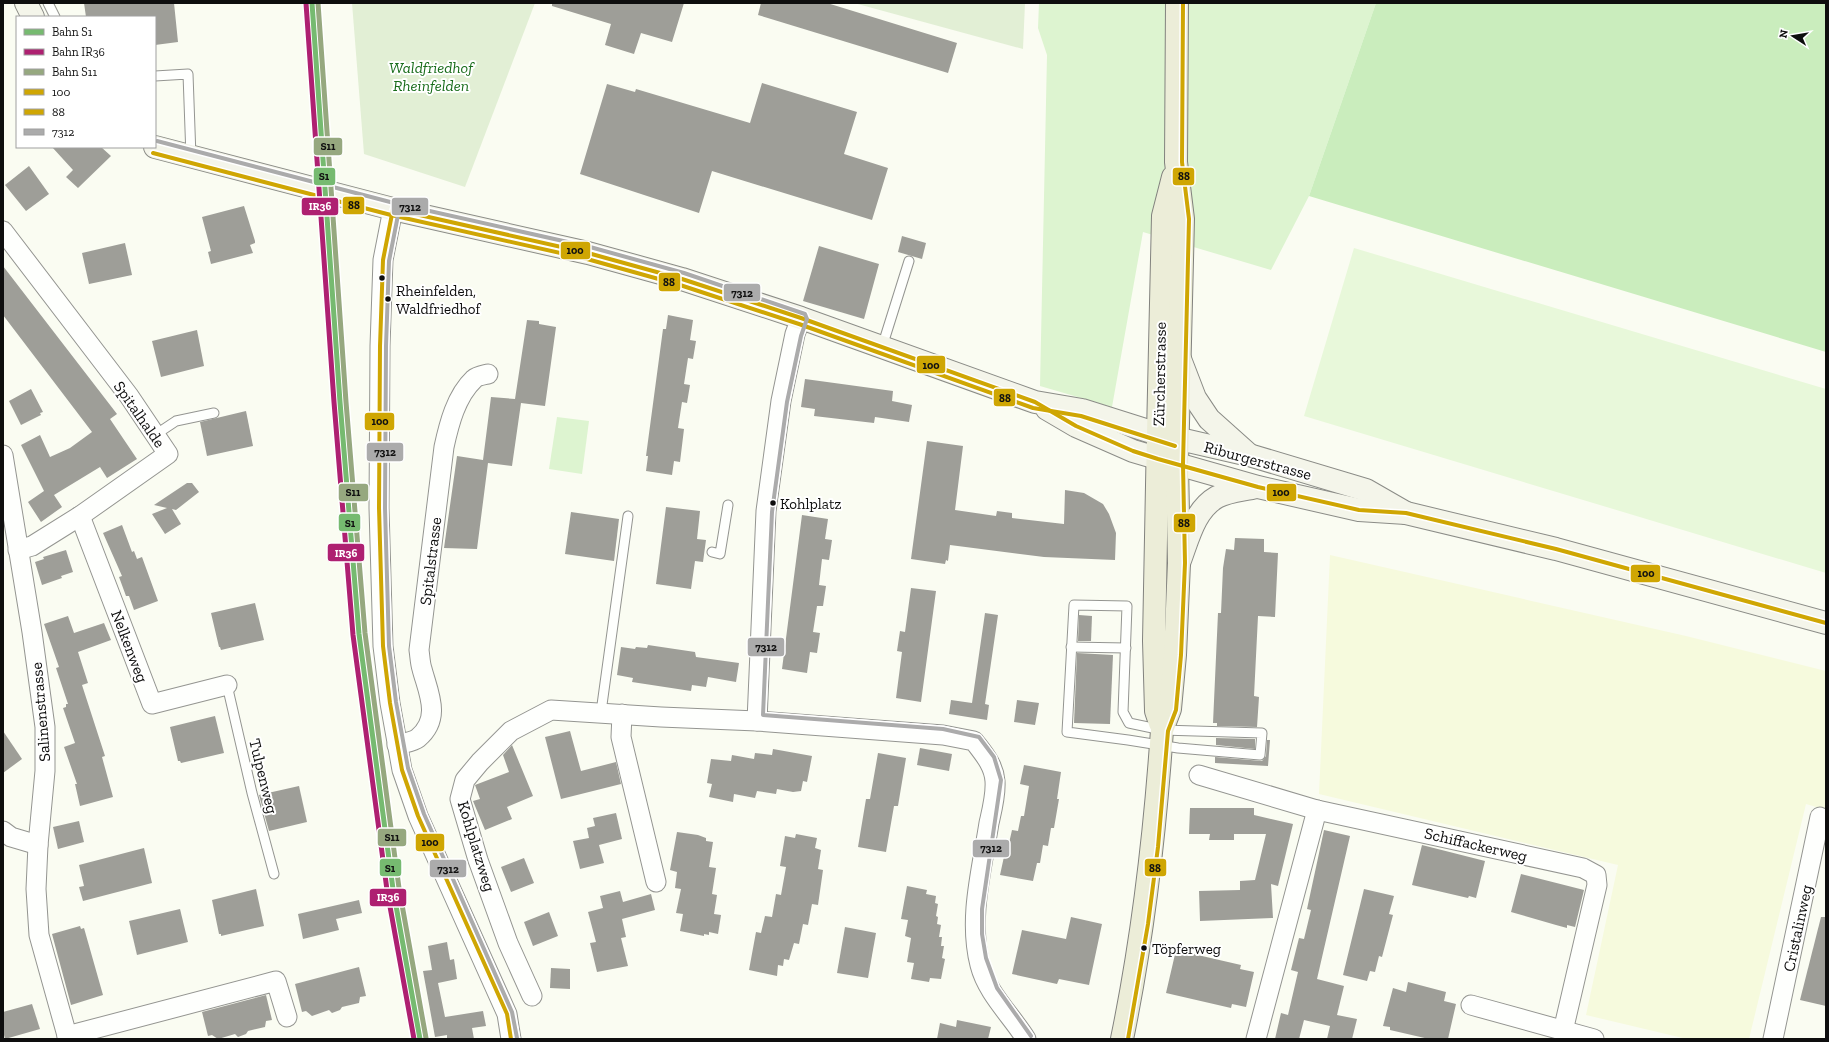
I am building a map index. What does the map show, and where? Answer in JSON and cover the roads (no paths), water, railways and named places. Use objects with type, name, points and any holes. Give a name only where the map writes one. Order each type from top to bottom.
[{"type":"main road","name":"Zürcherstrasse","points":[[1167,437],[1180,359],[1183,219],[1176,162],[1177,3]]},
{"type":"main road","name":"Zürcherstrasse","points":[[1162,738],[1156,711],[1154,641],[1167,462],[1163,216],[1176,162]]},
{"type":"main road","name":"Zürcherstrasse","points":[[1122,1039],[1135,968],[1148,876],[1162,738],[1170,709],[1175,655],[1179,563],[1167,462]]},
{"type":"street","points":[[26,3],[32,16]]},
{"type":"street","name":"Riburgerstrasse","points":[[156,148],[393,209],[588,253],[682,280],[801,318],[1035,402],[1082,410],[1167,437],[1249,456],[1366,490],[1406,513]]},
{"type":"street","points":[[393,209],[384,251],[382,278],[379,508],[383,646],[397,746],[402,770],[418,816],[507,1014],[511,1039]]},
{"type":"street","name":"Spitalhalde","points":[[3,231],[125,390],[168,454],[80,516],[32,546],[18,550]]},
{"type":"street","points":[[757,720],[766,511],[781,400],[795,334],[801,318]]},
{"type":"street","points":[[1180,359],[1195,398],[1209,419],[1249,456]]},
{"type":"street","name":"Spitalstrasse","points":[[397,746],[417,739],[427,726],[433,712],[431,698],[421,667],[419,650],[444,447],[449,424],[461,398],[474,378],[488,374]]},
{"type":"street","name":"Riburgerstrasse","points":[[1035,402],[1076,426],[1133,451],[1167,462],[1258,486],[1359,510],[1406,513],[1556,549],[1826,623]]},
{"type":"street","name":"Salinenstrasse","points":[[3,455],[32,632],[45,727],[45,771],[38,845],[36,889],[40,940],[67,1037]]},
{"type":"street","name":"Riburgerstrasse","points":[[1179,563],[1196,517],[1205,506],[1218,497],[1258,486]]},
{"type":"street","name":"Nelkenweg","points":[[80,516],[152,704],[227,685]]},
{"type":"street","name":"Kohlplatzweg","points":[[532,996],[503,929],[478,860],[460,799],[465,780],[480,762],[511,731],[551,710],[602,712],[662,717],[757,720],[943,735],[974,741],[989,760],[995,780],[994,798],[974,925],[980,965],[988,986],[1026,1039]]},
{"type":"street","points":[[622,714],[621,738],[656,882]]},
{"type":"street","name":"Schiffackerweg","points":[[1199,775],[1317,810],[1583,868],[1596,875],[1597,884],[1563,1031]]},
{"type":"street","points":[[1256,1039],[1317,810]]},
{"type":"street","name":"Cristalinweg","points":[[1773,1039],[1820,817]]},
{"type":"street","points":[[3,831],[11,837],[38,845]]},
{"type":"street","points":[[67,1037],[276,981],[287,1017]]},
{"type":"street","points":[[1471,1005],[1594,1039]]},
{"type":"lane","points":[[48,3],[54,16]]},
{"type":"lane","points":[[156,76],[188,74],[191,157]]},
{"type":"lane","points":[[882,348],[908,261]]},
{"type":"lane","points":[[155,435],[176,421],[214,413]]},
{"type":"lane","points":[[712,552],[720,554],[728,505]]},
{"type":"lane","points":[[602,712],[628,516]]},
{"type":"lane","points":[[1071,647],[1067,732],[1128,740],[1162,738],[1262,733],[1260,755],[1162,738],[1130,723],[1123,712],[1127,606],[1074,605],[1071,647]]},
{"type":"lane","points":[[1071,647],[1126,648]]},
{"type":"lane","name":"Tulpenweg","points":[[227,685],[252,793],[274,874]]},
{"type":"rail line","name":"IR36","points":[[306,3],[334,402],[353,635],[387,890],[414,1039]]},
{"type":"rail line","name":"S1","points":[[312,3],[340,402],[359,634],[393,889],[420,1039]]},
{"type":"rail line","name":"S11","points":[[318,3],[346,402],[365,633],[399,888],[426,1038]]},
{"type":"place","name":"Rheinfelden, Waldfriedhof","points":[[388,299]]},
{"type":"place","name":"Kohlplatz","points":[[773,503]]},
{"type":"place","name":"Töpferweg","points":[[1144,948]]},
{"type":"park label","name":"Waldfriedhof Rheinfelden","points":[[431,76]]}]
